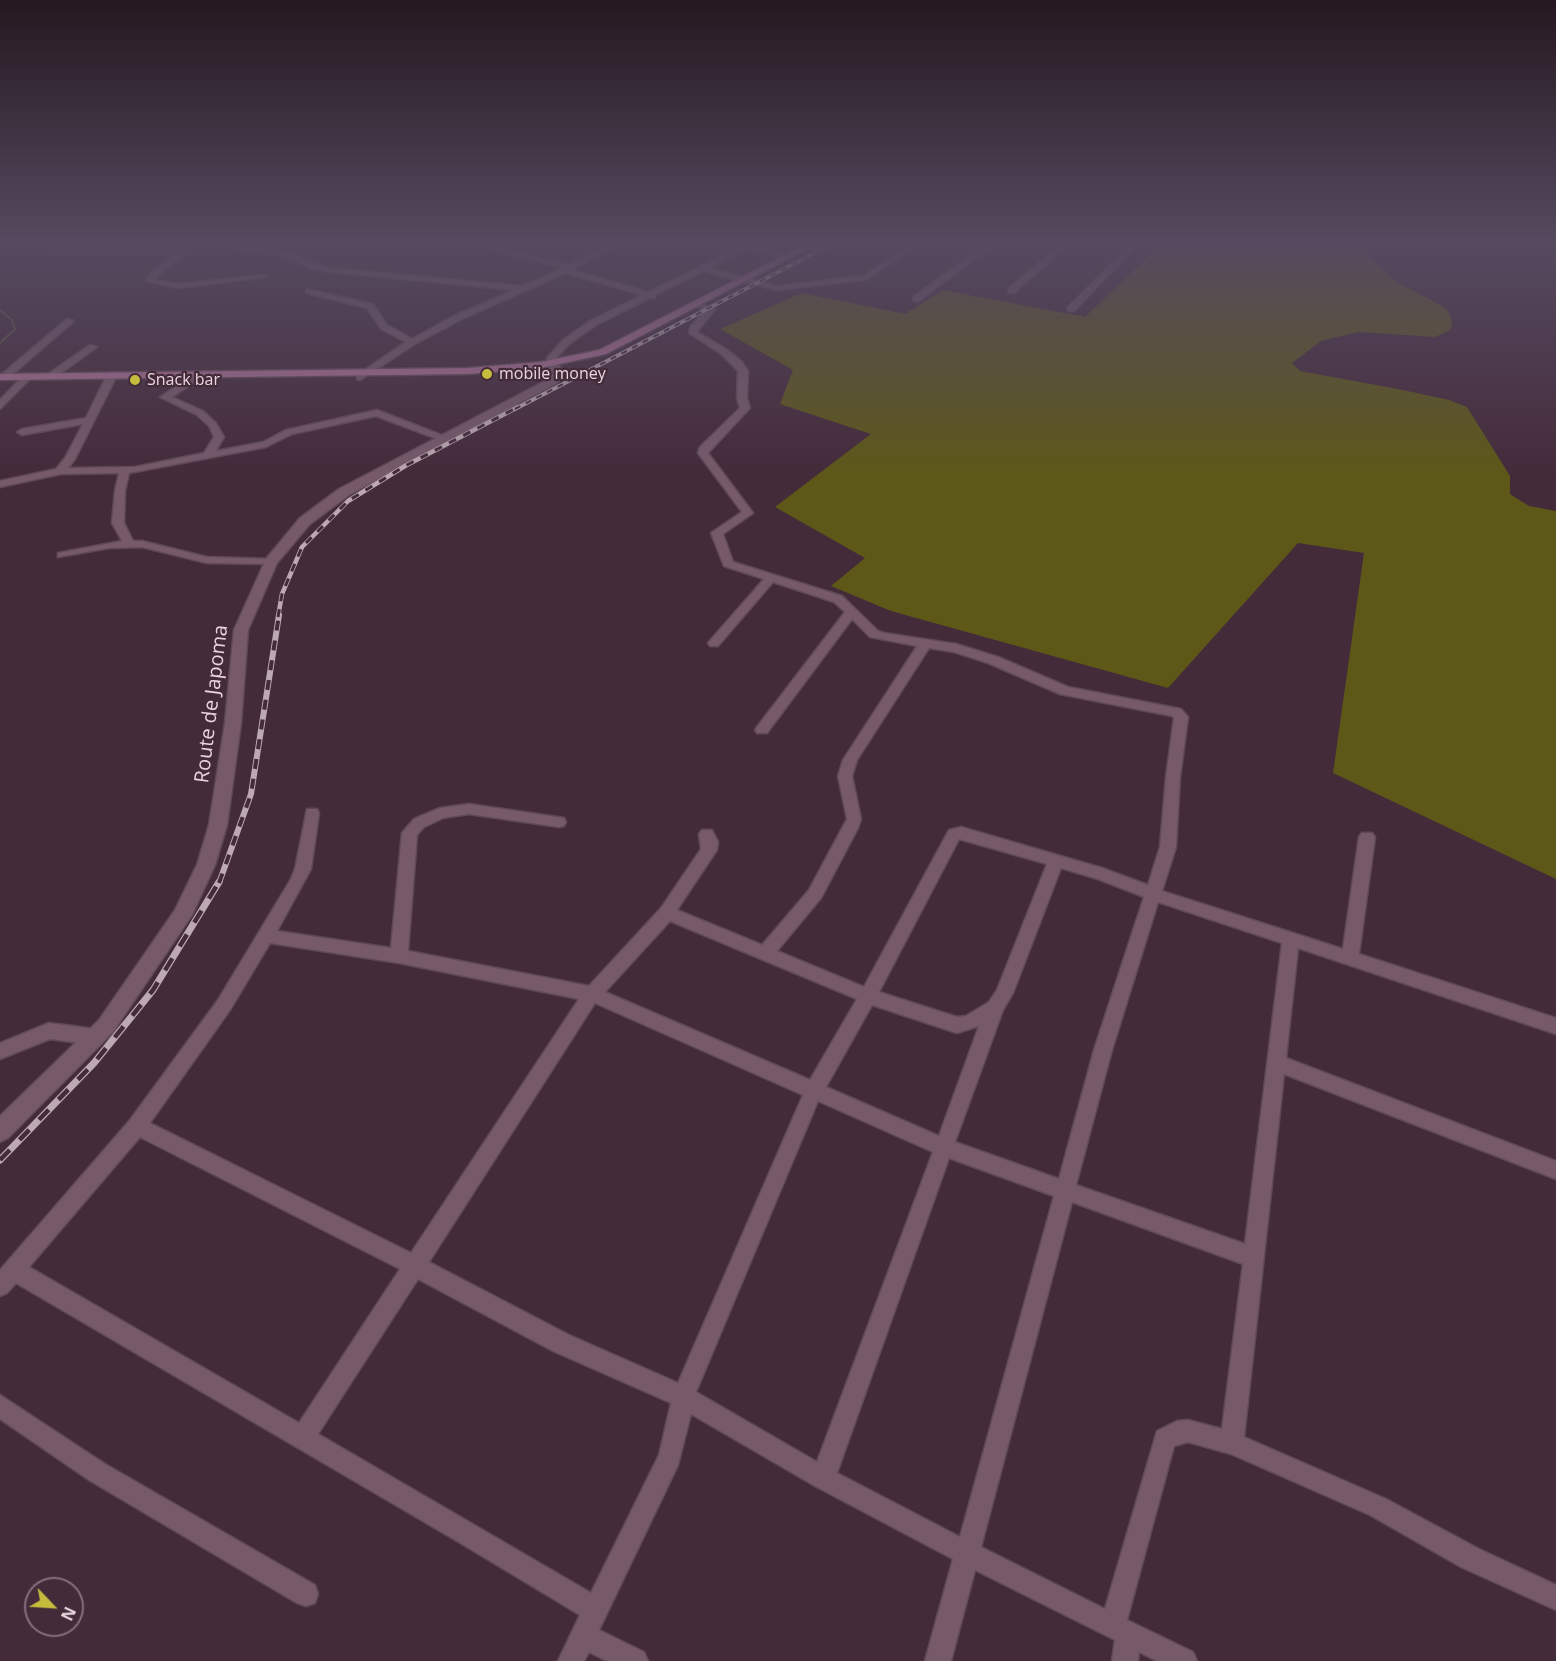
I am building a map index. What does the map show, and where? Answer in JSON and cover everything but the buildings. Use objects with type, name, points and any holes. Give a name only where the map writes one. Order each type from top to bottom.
[{"type":"main road","points":[[26,379],[51,376],[194,378],[578,369],[602,351],[658,324]]},
{"type":"main road","points":[[2,378],[361,375]]},
{"type":"street","points":[[2,378],[67,324]]},
{"type":"street","points":[[382,324],[412,342]]},
{"type":"street","points":[[361,375],[412,342],[447,324]]},
{"type":"street","points":[[556,368],[551,358],[574,335],[592,324]]},
{"type":"street","points":[[698,324],[693,333],[723,351],[742,371],[742,398],[746,408],[704,448],[703,453],[747,514],[717,533],[728,564],[832,597],[852,611],[874,634],[967,651],[1054,687],[1088,698],[1180,714],[1173,777],[1170,837],[1103,1050],[938,1661]]},
{"type":"street","points":[[51,376],[93,346]]},
{"type":"street","name":"Route de Japoma","points":[[0,1131],[95,1037],[135,987],[176,924],[206,865],[218,825],[234,723],[241,630],[271,562],[311,515],[358,484],[548,384],[556,368]]},
{"type":"street","points":[[60,471],[70,459],[111,377]]},
{"type":"street","points":[[194,378],[165,397],[201,413],[213,425],[219,437],[208,454]]},
{"type":"street","points":[[0,406],[26,379]]},
{"type":"street","points":[[0,484],[41,477],[60,471],[125,470],[266,444],[296,430],[377,413],[444,438]]},
{"type":"street","points":[[22,432],[89,420]]},
{"type":"street","points":[[125,470],[120,491],[118,523],[129,544]]},
{"type":"street","points":[[62,555],[109,545],[129,544],[150,545],[207,560],[271,562]]},
{"type":"street","points":[[714,643],[770,579]]},
{"type":"street","points":[[762,730],[852,611]]},
{"type":"street","points":[[765,954],[815,894],[851,828],[854,819],[845,776],[850,760],[925,644]]},
{"type":"street","points":[[399,956],[410,833],[419,823],[440,813],[469,809],[559,822]]},
{"type":"street","points":[[312,813],[303,869],[267,936],[213,1022],[137,1126],[7,1278],[303,1437],[595,1610]]},
{"type":"street","points":[[571,1661],[670,1457],[683,1397],[814,1090],[868,996],[954,834],[961,833],[1055,863],[1102,874],[1153,894],[1556,1026]]},
{"type":"street","points":[[303,1437],[592,994],[667,913],[709,850],[707,834]]},
{"type":"street","points":[[1350,957],[1367,837]]},
{"type":"street","points":[[823,1478],[995,1007],[1004,993],[1055,863]]},
{"type":"street","points":[[667,913],[868,996],[957,1025],[970,1023],[995,1007]]},
{"type":"street","points":[[267,936],[399,956],[592,994],[943,1147],[1253,1257]]},
{"type":"street","points":[[1232,1443],[1291,938]]},
{"type":"street","points":[[0,1052],[49,1030],[95,1037]]},
{"type":"street","points":[[1275,1062],[1556,1170]]},
{"type":"street","points":[[137,1126],[335,1224],[561,1343],[683,1397],[823,1478],[966,1553],[1184,1661]]},
{"type":"street","points":[[0,1406],[98,1472],[306,1594]]},
{"type":"street","points":[[1125,1661],[1121,1630],[1165,1439],[1177,1432],[1188,1431],[1232,1443],[1378,1507],[1470,1558],[1556,1598]]},
{"type":"street","points":[[583,1636],[635,1661]]},
{"type":"shaded area","points":[[732,324],[1452,324],[1450,330],[1435,337],[1359,332],[1321,341],[1292,363],[1300,371],[1398,389],[1449,400],[1467,407],[1510,476],[1510,494],[1529,506],[1556,511],[1556,879],[1333,773],[1364,553],[1298,543],[1168,688],[891,611],[831,586],[865,558],[775,507],[871,434],[780,404],[793,370],[720,329]]},
{"type":"waterway","points":[[0,343],[15,329],[13,324]]},
{"type":"railway","points":[[515,409],[679,324]]},
{"type":"railway","points":[[278,617],[282,594],[302,547],[348,501],[405,466],[518,407]]},
{"type":"railway","points":[[219,883],[251,794],[279,615]]},
{"type":"railway","points":[[0,1160],[94,1063],[153,990],[219,882]]},
{"type":"place","name":"mobile money","points":[[487,374]]},
{"type":"place","name":"Snack bar","points":[[135,380]]}]
